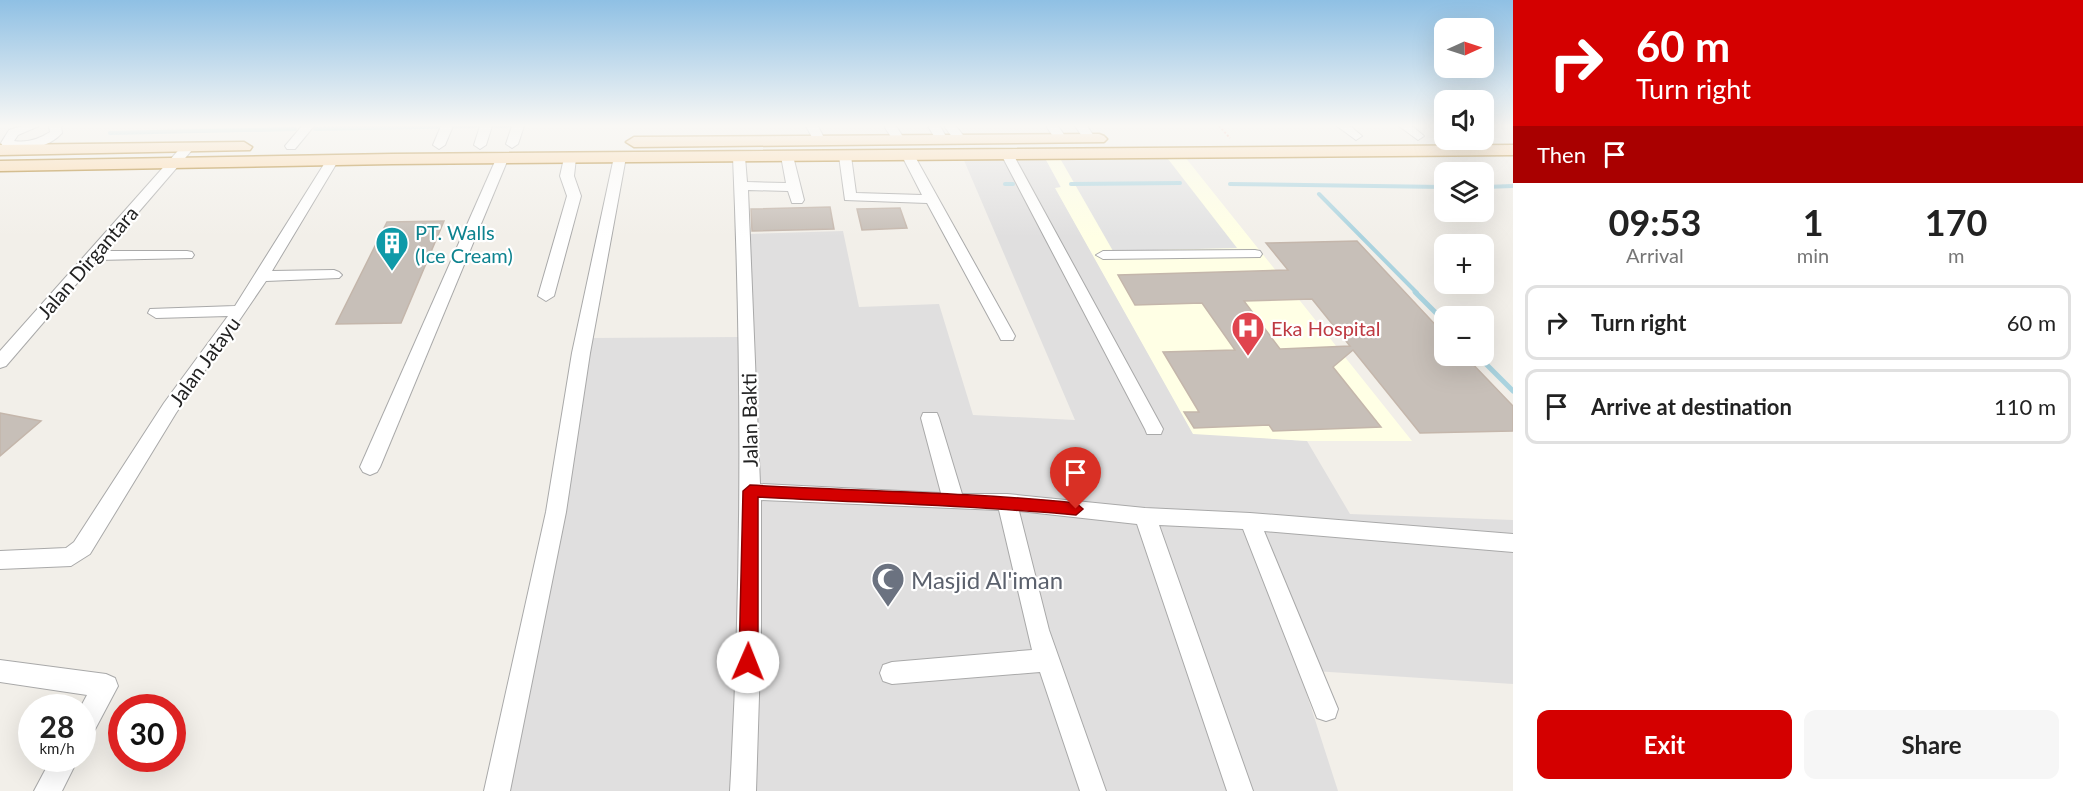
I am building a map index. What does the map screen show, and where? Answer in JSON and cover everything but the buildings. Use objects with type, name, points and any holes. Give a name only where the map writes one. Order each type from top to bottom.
[{"type":"main road","points":[[0,166],[181,163]]},
{"type":"street","name":"Jalan Dirgantara","points":[[0,362],[174,163]]},
{"type":"street","name":"Jalan Jatayu","points":[[0,560],[71,556],[82,548],[170,408],[263,276],[331,163]]},
{"type":"street","points":[[370,467],[500,163]]},
{"type":"street","points":[[546,296],[574,196],[567,176],[569,163]]},
{"type":"street","points":[[497,791],[556,512],[581,353],[619,163]]},
{"type":"street","name":"Jalan Bakti","points":[[740,163],[750,491],[748,705],[743,791]]},
{"type":"street","points":[[741,186],[795,193],[788,163]]},
{"type":"street","points":[[846,163],[850,197],[932,199]]},
{"type":"street","points":[[912,163],[1007,336]]},
{"type":"street","points":[[1012,163],[1154,429]]},
{"type":"street","points":[[1103,255],[1255,254]]},
{"type":"street","points":[[92,256],[187,255]]},
{"type":"street","points":[[263,276],[334,275]]},
{"type":"street","points":[[156,313],[240,311]]},
{"type":"street","points":[[930,418],[954,502]]},
{"type":"street","points":[[750,491],[954,502],[1006,502],[1145,516],[1250,521],[1513,543]]},
{"type":"street","points":[[1006,502],[1037,630],[1093,791]]},
{"type":"street","points":[[1145,516],[1240,791]]},
{"type":"street","points":[[1250,521],[1326,709]]},
{"type":"street","points":[[892,673],[1048,660]]},
{"type":"street","points":[[0,671],[106,686],[96,704]]},
{"type":"street","points":[[47,791],[58,772]]},
{"type":"shaded area","points":[[965,163],[1048,163],[1061,188],[1056,189],[1193,433],[1307,441],[1350,514],[1513,520],[1513,684],[1299,670],[1338,791],[756,791],[757,479],[749,234],[843,231],[859,307],[939,304],[973,415],[1075,420]]},
{"type":"shaded area","name":"Eka Hospital","points":[[1048,163],[1190,163],[1412,441],[1307,441],[1193,434],[1055,188],[1061,187]]},
{"type":"shaded area","points":[[1063,163],[1171,163],[1237,248],[1113,251]]},
{"type":"shaded area","points":[[739,337],[740,491],[736,705],[730,791],[504,791],[591,338]]},
{"type":"waterway","points":[[1071,184],[1180,183]]},
{"type":"waterway","points":[[1005,184],[1013,184]]},
{"type":"waterway","points":[[1230,184],[1434,187]]},
{"type":"waterway","points":[[1494,187],[1513,186]]},
{"type":"waterway","points":[[1319,194],[1417,293]]},
{"type":"waterway","points":[[1415,292],[1434,311]]},
{"type":"waterway","points":[[1488,366],[1513,391]]},
{"type":"place","name":"PT. Walls (Ice Cream)","points":[[392,272]]},
{"type":"place","name":"Eka Hospital","points":[[1248,357]]},
{"type":"place","name":"Masjid Al'iman","points":[[888,608]]},
{"type":"route","points":[[748,662],[750,491],[954,502],[1006,502],[1076,509]]}]
